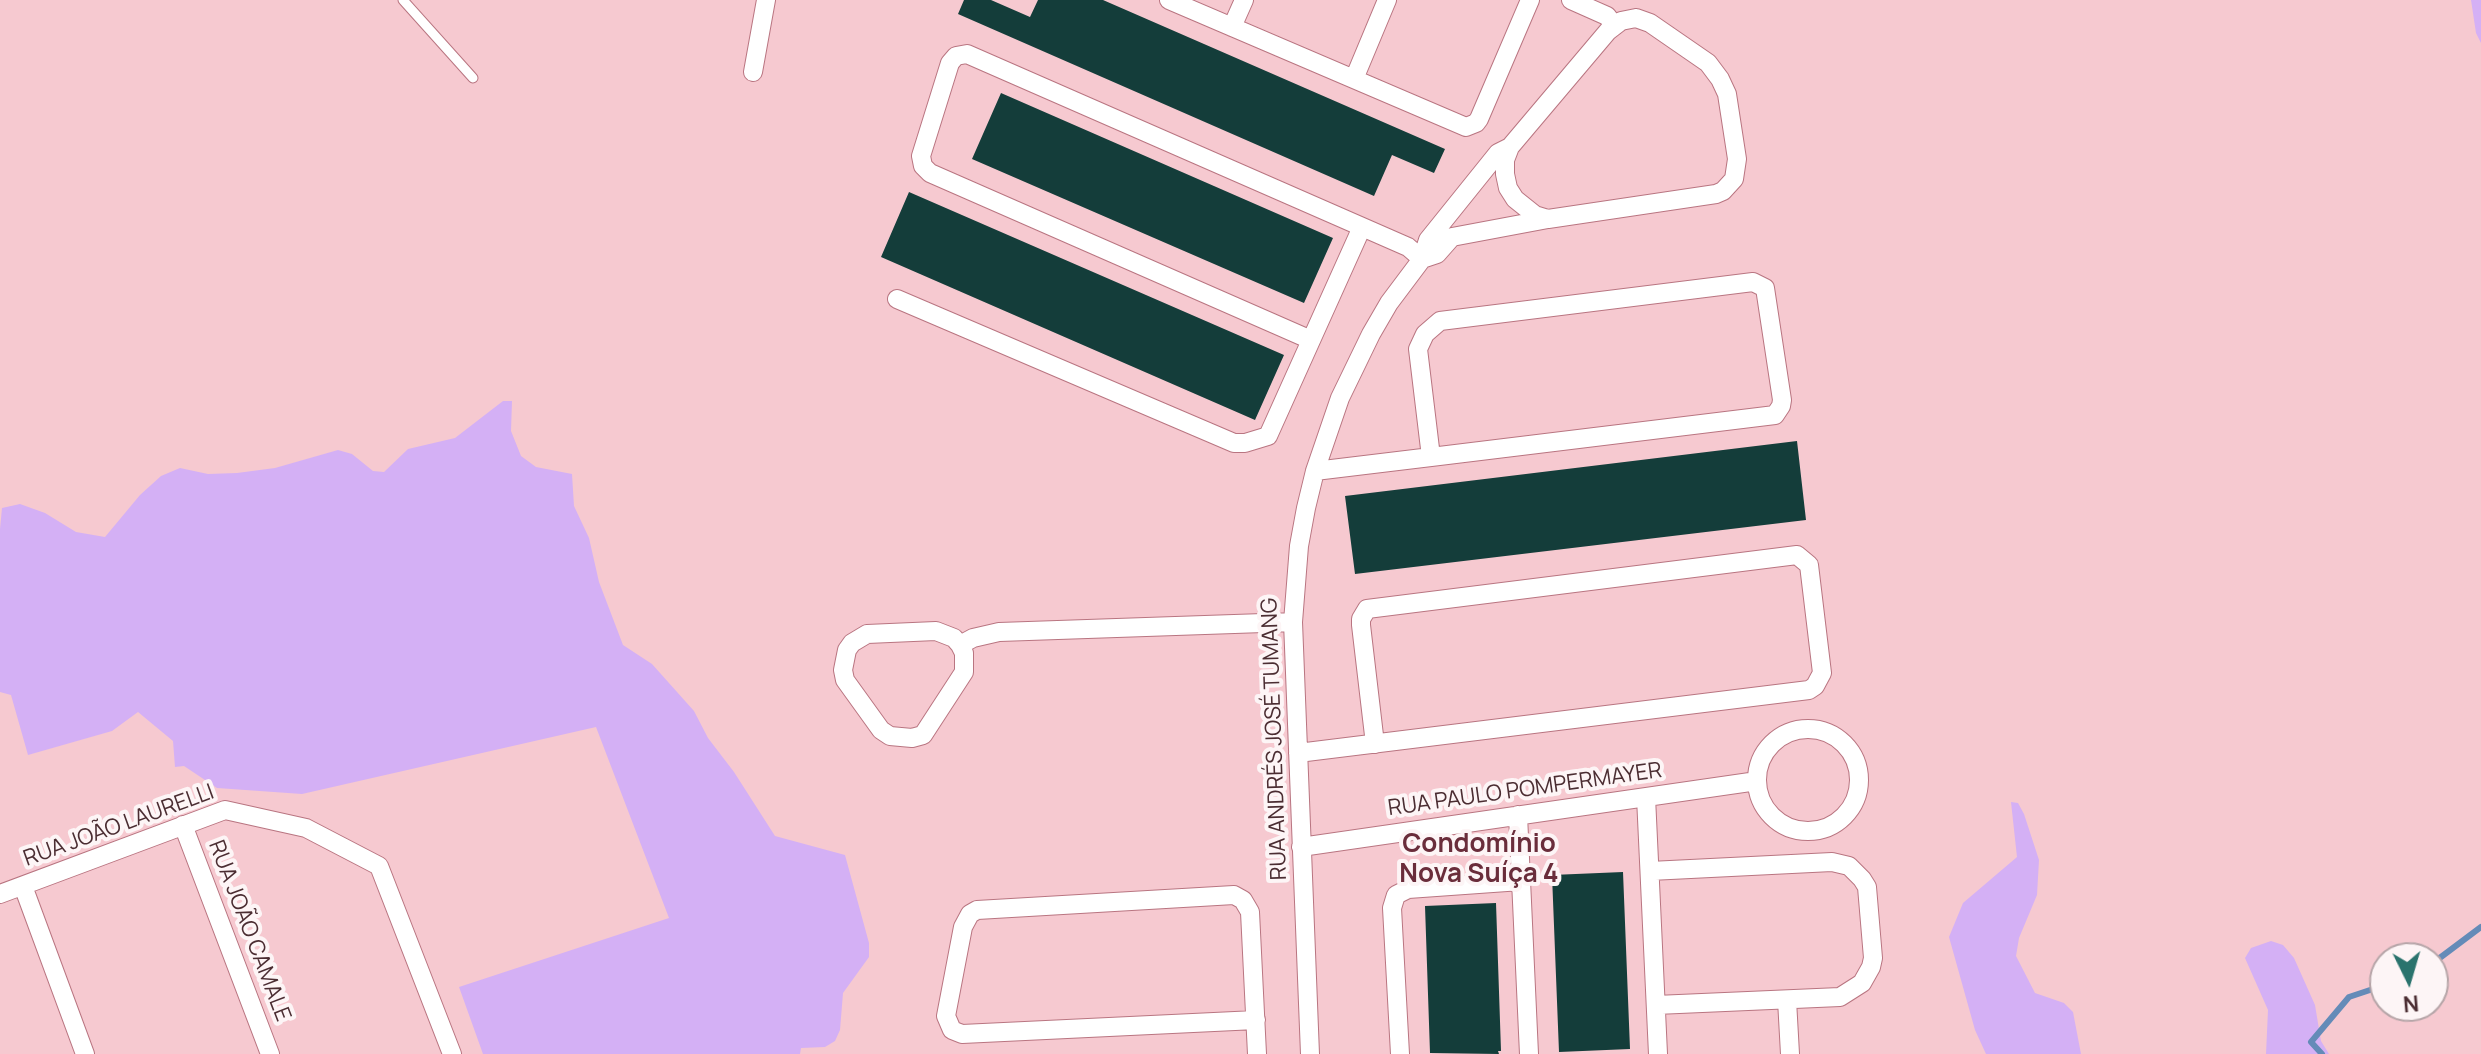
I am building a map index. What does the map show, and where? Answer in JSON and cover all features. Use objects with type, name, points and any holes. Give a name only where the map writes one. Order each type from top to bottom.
[{"type":"street","points":[[753,72],[766,0]]},
{"type":"street","points":[[1169,0],[1460,125],[1472,125],[1479,119],[1530,0]]},
{"type":"street","points":[[1232,27],[1244,0]]},
{"type":"street","points":[[1354,79],[1387,0]]},
{"type":"street","points":[[1571,0],[1607,16],[1614,25]]},
{"type":"street","points":[[1629,19],[1644,20],[1708,63],[1727,94],[1737,173],[1730,185],[1716,194],[1452,237],[1437,254],[1422,259],[1428,240],[1498,153],[1510,147],[1614,25],[1629,19]]},
{"type":"street","points":[[1311,340],[930,173],[923,166],[921,156],[950,63],[956,56],[967,54],[1408,247],[1422,259]]},
{"type":"street","points":[[1510,147],[1505,174],[1508,188],[1524,208],[1548,219]]},
{"type":"street","points":[[897,299],[1234,443],[1257,442],[1268,436],[1362,227]]},
{"type":"street","name":"RUA ANDRÉS JOSÉ TUMANG","points":[[1310,1054],[1293,622],[1299,546],[1315,471],[1335,410],[1354,366],[1389,303],[1422,259]]},
{"type":"street","points":[[1315,471],[1431,457],[1775,415],[1782,400],[1765,288],[1753,282],[1440,321],[1425,334],[1418,349],[1431,457]]},
{"type":"street","points":[[1298,753],[1375,744],[1809,690],[1820,680],[1822,673],[1809,565],[1797,555],[1367,609],[1361,625],[1375,744]]},
{"type":"street","points":[[960,645],[973,638],[999,632],[1293,622]]},
{"type":"street","points":[[936,631],[954,638],[960,645],[964,653],[964,672],[923,735],[912,738],[890,736],[881,730],[845,680],[843,670],[847,650],[867,634],[936,631]]},
{"type":"street","points":[[1800,729],[1825,732],[1845,745],[1857,767],[1859,779],[1847,813],[1838,821],[1815,830],[1790,828],[1779,822],[1763,805],[1757,781],[1758,769],[1769,747],[1800,729]]},
{"type":"street","name":"RUA PAULO POMPERMAYER","points":[[1301,847],[1757,781]]},
{"type":"street","points":[[1646,797],[1658,1054]]},
{"type":"street","name":"RUA JOÃO LAURELLI","points":[[0,894],[225,810],[306,828],[379,866],[452,1054]]},
{"type":"street","points":[[1518,815],[1529,1054]]},
{"type":"street","name":"RUA JOÃO CAMALE","points":[[183,825],[270,1054]]},
{"type":"street","points":[[1650,871],[1832,862],[1856,871],[1869,896],[1873,958],[1868,975],[1856,989],[1840,997],[1656,1005]]},
{"type":"street","points":[[1400,1054],[1392,908],[1396,895],[1408,889],[1521,881]]},
{"type":"street","points":[[23,886],[85,1054]]},
{"type":"street","points":[[1256,1020],[962,1034],[952,1030],[946,1016],[963,927],[970,914],[977,910],[1234,895],[1243,900],[1250,912],[1256,1020],[1257,1054]]},
{"type":"street","points":[[1787,1000],[1790,1054]]},
{"type":"lane","points":[[403,0],[473,78]]},
{"type":"shaded area","points":[[2471,0],[2481,0],[2481,43],[2476,33]]},
{"type":"shaded area","points":[[503,401],[512,401],[511,431],[521,456],[536,467],[572,474],[574,506],[589,538],[599,582],[623,645],[652,664],[694,711],[708,738],[775,836],[845,855],[869,943],[869,957],[843,993],[840,1030],[835,1041],[825,1047],[801,1048],[800,1054],[483,1054],[459,987],[669,918],[596,727],[302,794],[217,788],[184,766],[175,767],[173,741],[138,712],[112,731],[28,755],[11,695],[0,692],[2,508],[20,504],[45,513],[76,532],[105,537],[140,495],[161,476],[180,468],[208,474],[237,473],[275,468],[338,450],[352,454],[373,471],[384,472],[408,449],[455,438]]},
{"type":"shaded area","points":[[2011,802],[2018,803],[2024,814],[2039,860],[2037,895],[2019,938],[2016,956],[2035,993],[2064,1003],[2073,1012],[2081,1054],[1986,1054],[1975,1030],[1949,937],[1963,903],[2017,857]]},
{"type":"shaded area","points":[[2271,941],[2283,945],[2294,958],[2315,1005],[2321,1041],[2329,1054],[2266,1054],[2268,1010],[2245,958],[2251,948]]},
{"type":"building","points":[[964,0],[991,0],[1030,17],[1038,0],[1103,0],[1445,149],[1434,173],[1392,155],[1374,196],[958,14]]},
{"type":"building","points":[[1001,93],[1333,238],[1304,303],[972,159]]},
{"type":"building","points":[[909,192],[1284,355],[1255,420],[881,257]]},
{"type":"building","points":[[1797,441],[1806,520],[1355,574],[1345,496]]},
{"type":"building","points":[[1623,872],[1630,1049],[1559,1052],[1552,875]]},
{"type":"building","points":[[1496,903],[1501,1051],[1498,1051],[1499,1054],[1430,1053],[1425,906]]},
{"type":"waterway","points":[[2449,951],[2481,927]]},
{"type":"waterway","points":[[2322,1054],[2311,1042],[2349,997],[2369,990]]},
{"type":"district","name":"Condomínio Nova Suíça 4","points":[[1479,860]]}]
